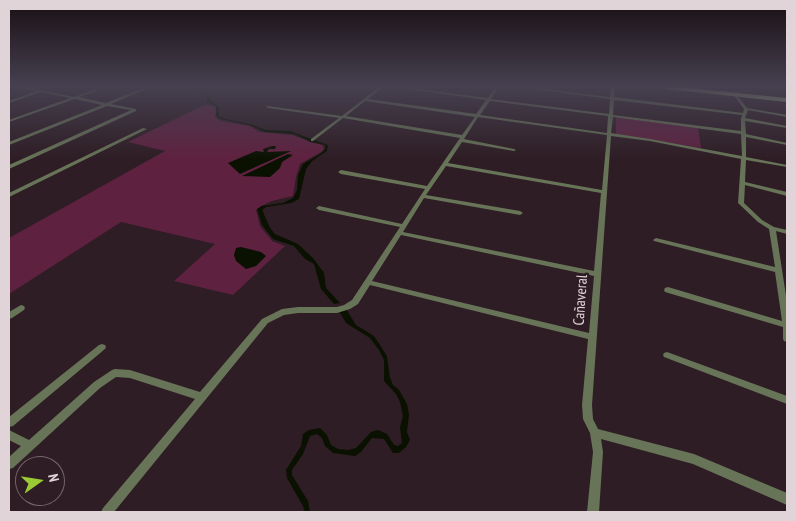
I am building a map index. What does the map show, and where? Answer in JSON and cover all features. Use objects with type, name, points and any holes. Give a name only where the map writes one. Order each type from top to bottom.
[{"type":"street","points":[[9,121],[36,111]]},
{"type":"street","points":[[9,144],[91,111]]},
{"type":"street","points":[[9,167],[132,111]]},
{"type":"street","points":[[300,111],[343,117],[514,150]]},
{"type":"street","points":[[313,140],[350,111]]},
{"type":"street","points":[[444,111],[608,134],[744,156],[787,166]]},
{"type":"street","points":[[107,512],[265,321],[282,312],[347,308],[360,296],[428,188],[480,111]]},
{"type":"street","points":[[582,111],[743,134],[787,144]]},
{"type":"street","name":"Cañaveral","points":[[593,512],[598,452],[595,433],[588,419],[587,405],[610,111]]},
{"type":"street","points":[[722,111],[787,116]]},
{"type":"street","points":[[744,114],[787,127]]},
{"type":"street","points":[[744,114],[741,203],[746,210],[772,228],[787,232]]},
{"type":"street","points":[[9,195],[145,129]]},
{"type":"street","points":[[446,164],[603,192]]},
{"type":"street","points":[[341,172],[428,188]]},
{"type":"street","points":[[742,183],[787,194]]},
{"type":"street","points":[[423,196],[520,213]]},
{"type":"street","points":[[319,208],[404,226]]},
{"type":"street","points":[[772,228],[787,325],[787,339]]},
{"type":"street","points":[[400,233],[597,274]]},
{"type":"street","points":[[656,240],[778,270]]},
{"type":"street","points":[[368,282],[593,337]]},
{"type":"street","points":[[668,290],[787,325]]},
{"type":"street","points":[[9,316],[21,308]]},
{"type":"street","points":[[9,423],[102,347]]},
{"type":"street","points":[[667,355],[787,400]]},
{"type":"street","points":[[9,464],[97,384],[115,373],[130,374],[203,397]]},
{"type":"street","points":[[595,433],[694,459],[787,499]]},
{"type":"street","points":[[9,435],[29,445]]},
{"type":"shaded area","points":[[191,111],[216,111],[215,117],[220,121],[250,126],[259,132],[292,135],[322,145],[324,149],[300,164],[293,196],[272,201],[256,210],[260,226],[272,241],[285,246],[233,295],[174,281],[215,244],[121,222],[9,294],[9,238],[165,151],[128,142]]},
{"type":"shaded area","points":[[216,111],[219,111],[219,116],[225,119],[250,124],[266,130],[290,131],[328,145],[327,151],[312,161],[306,169],[299,199],[291,203],[266,207],[263,209],[263,212],[270,228],[275,234],[298,244],[313,258],[324,273],[326,288],[340,303],[334,304],[321,289],[314,264],[305,259],[294,246],[273,239],[262,225],[257,209],[262,206],[283,203],[293,198],[297,190],[298,175],[303,164],[320,154],[325,149],[325,145],[310,142],[294,134],[265,132],[249,125],[221,119],[216,116]]},
{"type":"shaded area","points":[[616,117],[698,128],[701,148],[616,134]]},
{"type":"shaded area","points":[[276,146],[275,149],[269,149],[267,152],[291,151],[240,174],[228,163],[256,151],[264,152],[263,149]]},
{"type":"shaded area","points":[[288,154],[293,155],[282,162],[280,168],[270,177],[242,176]]},
{"type":"shaded area","points":[[241,247],[261,252],[266,256],[256,266],[246,269],[236,261],[234,255],[236,248]]},
{"type":"shaded area","points":[[346,309],[356,325],[374,336],[387,356],[390,378],[407,404],[409,415],[407,432],[410,440],[399,453],[393,453],[384,439],[372,438],[361,452],[355,456],[333,453],[325,446],[322,438],[317,434],[310,436],[303,454],[292,470],[292,475],[308,501],[310,512],[305,512],[287,478],[286,470],[301,446],[303,434],[309,430],[320,428],[327,435],[331,445],[338,449],[348,450],[356,448],[371,432],[378,430],[387,434],[394,445],[398,446],[402,443],[400,427],[403,416],[400,402],[396,394],[384,381],[384,360],[370,338],[346,323],[339,311]]}]
